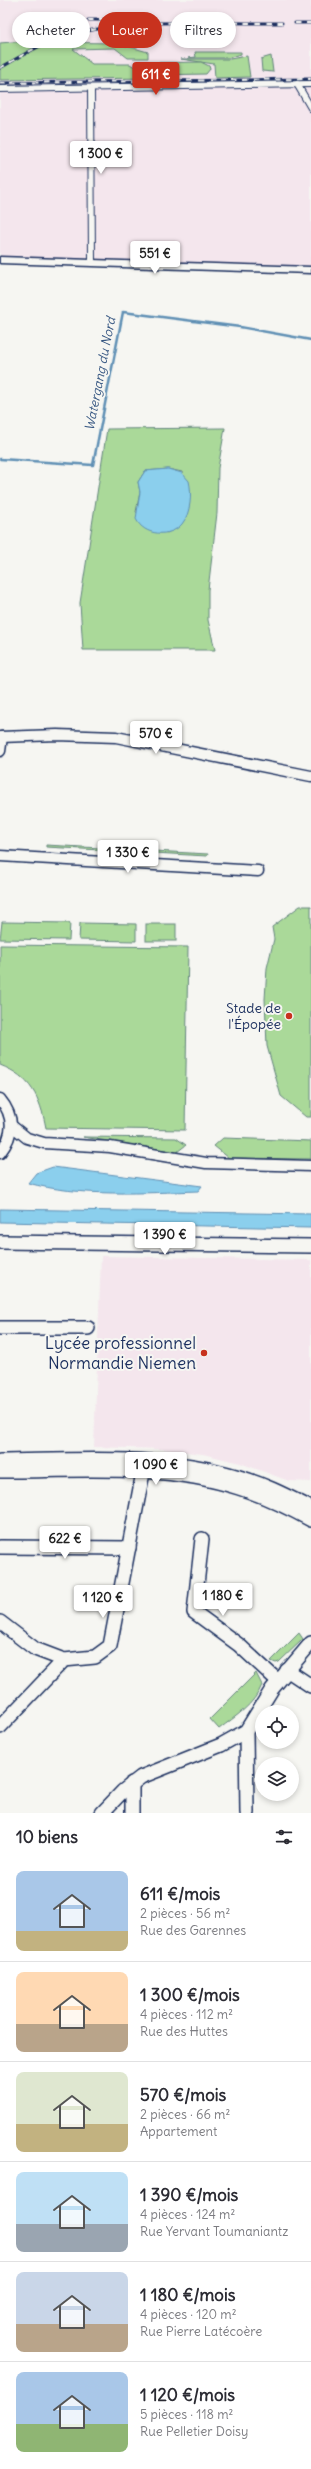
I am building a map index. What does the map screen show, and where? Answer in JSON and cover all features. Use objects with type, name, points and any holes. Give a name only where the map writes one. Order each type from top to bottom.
[{"type":"main road","points":[[0,260],[311,270]]},
{"type":"street","points":[[297,84],[311,108]]},
{"type":"street","points":[[0,89],[311,84]]},
{"type":"street","points":[[91,88],[92,262]]},
{"type":"street","points":[[0,751],[1,737],[56,735],[116,737],[311,776]]},
{"type":"street","points":[[0,856],[258,871]]},
{"type":"street","points":[[0,1099],[10,1113],[12,1126],[9,1140],[0,1153]]},
{"type":"street","points":[[12,1126],[28,1138],[44,1143],[98,1146],[213,1164],[311,1166]]},
{"type":"street","points":[[0,1242],[311,1246]]},
{"type":"street","points":[[0,1328],[88,1328]]},
{"type":"street","points":[[0,1461],[144,1468],[195,1476],[236,1486],[278,1502],[311,1520]]},
{"type":"street","points":[[0,1471],[144,1468],[180,1464],[228,1472],[277,1489],[311,1508]]},
{"type":"street","points":[[0,1622],[35,1649],[64,1660],[92,1658],[106,1651],[110,1646],[144,1468]]},
{"type":"street","points":[[202,1539],[194,1612],[239,1645],[278,1681]]},
{"type":"street","points":[[0,1547],[129,1548]]},
{"type":"street","points":[[102,1813],[132,1783],[152,1771],[221,1745],[246,1731],[278,1681],[311,1643]]},
{"type":"street","points":[[0,1728],[64,1660]]},
{"type":"street","points":[[287,1670],[311,1686]]},
{"type":"street","points":[[246,1731],[247,1813]]},
{"type":"street","points":[[132,1783],[132,1813]]},
{"type":"shaded area","points":[[0,0],[311,0],[311,269],[0,257]]},
{"type":"shaded area","name":"Lycée professionnel Normandie Niemen","points":[[101,1256],[311,1260],[311,1482],[289,1481],[240,1463],[203,1454],[161,1449],[94,1447]]},
{"type":"green space","points":[[12,42],[12,48],[90,48],[90,43],[98,43],[98,48],[115,48],[73,49],[92,64],[130,64],[152,78],[0,80],[0,43]]},
{"type":"green space","points":[[115,48],[134,48],[148,52],[148,58],[128,58]]},
{"type":"green space","points":[[195,52],[241,52],[241,54],[228,58],[188,58],[196,57]]},
{"type":"green space","points":[[247,56],[250,77],[215,78],[214,64],[181,59],[230,59]]},
{"type":"green space","points":[[271,56],[273,72],[262,71],[261,59]]},
{"type":"green space","points":[[201,62],[209,66],[210,69],[206,74],[155,75],[141,66],[145,63]]},
{"type":"green space","points":[[225,428],[218,468],[217,513],[208,590],[208,620],[215,650],[83,650],[80,603],[107,429]],"holes":[[[168,469],[182,472],[187,490],[187,514],[177,527],[167,533],[136,512],[140,492],[138,482],[145,471]]]},
{"type":"green space","points":[[46,845],[208,854],[207,856],[46,847]]},
{"type":"green space","name":"Stade de l'Épopée","points":[[300,906],[311,906],[311,1117],[306,1117],[281,1096],[267,1046],[265,999],[267,968],[274,939],[272,927]]},
{"type":"green space","points":[[2,922],[70,923],[69,940],[0,939]]},
{"type":"green space","points":[[80,923],[136,924],[136,941],[79,940]]},
{"type":"green space","points":[[146,924],[176,924],[176,941],[146,941]]},
{"type":"green space","points":[[0,945],[188,947],[185,1130],[46,1128],[41,1107],[27,1082],[11,1070],[0,1065]]},
{"type":"green space","points":[[83,1137],[176,1138],[186,1145],[177,1152]]},
{"type":"green space","points":[[223,1138],[311,1141],[311,1159],[229,1158],[214,1146]]},
{"type":"green space","points":[[299,1633],[303,1639],[279,1662],[276,1663],[271,1661]]},
{"type":"green space","points":[[256,1673],[262,1685],[259,1692],[244,1710],[219,1729],[210,1719]]},
{"type":"water","points":[[168,469],[182,473],[189,481],[189,509],[182,524],[177,529],[164,533],[151,532],[140,525],[136,519],[140,492],[138,482],[145,471]]},
{"type":"water","points":[[53,1167],[202,1186],[198,1191],[112,1193],[68,1190],[28,1183],[36,1173]]},
{"type":"water","points":[[0,1209],[311,1214],[311,1228],[0,1222]]},
{"type":"waterway","name":"Watergang du Nord","points":[[0,459],[93,465],[123,312],[240,327],[311,340]]},
{"type":"railway","points":[[90,20],[98,20]]},
{"type":"railway","points":[[0,68],[33,49],[54,40],[81,32],[108,27],[137,24],[196,22],[282,23]]},
{"type":"railway","points":[[295,23],[311,23]]},
{"type":"railway","points":[[0,83],[311,79]]},
{"type":"place","name":"Stade de l'Épopée","points":[[289,1016]]},
{"type":"place","name":"Lycée professionnel Normandie Niemen","points":[[204,1353]]}]
